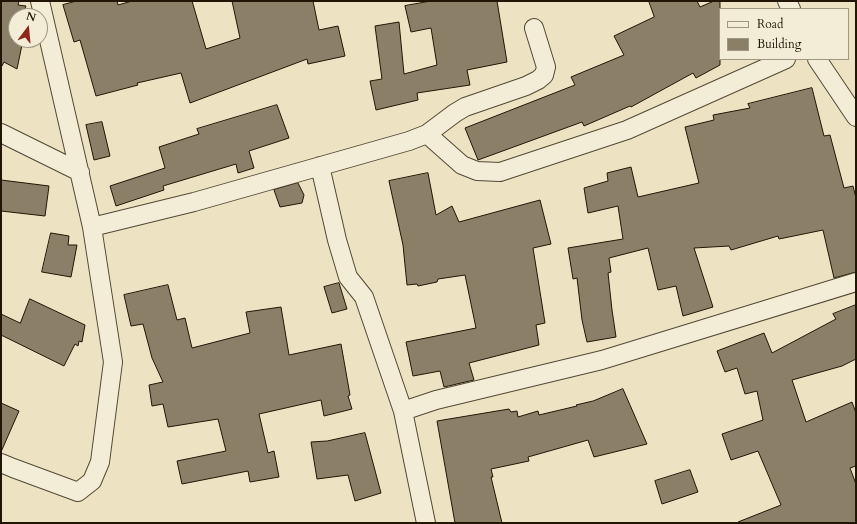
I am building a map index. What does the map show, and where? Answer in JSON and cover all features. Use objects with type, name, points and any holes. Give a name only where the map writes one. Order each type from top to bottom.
[{"type":"street","points":[[1,463],[78,492],[92,481],[100,462],[113,362],[92,227],[40,1]]},
{"type":"street","points":[[92,227],[194,202],[409,141],[427,134],[465,107],[526,86],[544,75],[546,67],[534,28]]},
{"type":"street","points":[[427,134],[462,165],[477,171],[500,172],[627,130],[784,60]]},
{"type":"street","points":[[818,60],[856,117]]},
{"type":"street","points":[[1,133],[80,172]]},
{"type":"street","points":[[320,166],[337,240],[348,277],[364,297],[403,411],[426,523]]},
{"type":"street","points":[[403,411],[436,400],[602,360],[856,282]]},
{"type":"building","points":[[1,1],[19,1],[18,5],[26,6],[25,8],[8,8],[8,48],[21,48],[17,69],[4,62],[1,66]]},
{"type":"building","points":[[77,1],[117,1],[118,5],[132,1],[192,1],[206,49],[240,38],[232,1],[313,1],[319,30],[338,26],[345,56],[308,64],[307,59],[190,103],[181,73],[137,83],[138,85],[96,96],[80,40],[74,42],[63,5]]},
{"type":"building","points":[[431,1],[497,1],[507,62],[467,70],[470,85],[417,93],[418,100],[376,110],[370,81],[382,79],[375,26],[399,22],[404,74],[437,65],[431,28],[411,32],[405,6]]},
{"type":"building","points":[[649,1],[697,1],[700,7],[714,1],[720,1],[720,65],[696,78],[693,73],[631,107],[630,106],[584,126],[582,122],[478,160],[465,128],[575,85],[571,77],[624,55],[614,36],[654,17]]},
{"type":"building","points":[[812,88],[824,136],[830,135],[844,188],[853,186],[856,198],[856,272],[834,278],[823,230],[779,239],[778,236],[731,250],[729,246],[694,248],[713,307],[683,316],[676,286],[658,290],[648,248],[609,258],[611,272],[608,273],[616,337],[587,342],[582,320],[577,278],[573,279],[568,248],[623,239],[618,206],[588,213],[584,188],[608,181],[607,173],[631,167],[638,197],[699,183],[685,127],[714,120],[713,115],[750,108],[748,104]]},
{"type":"building","points":[[277,105],[289,138],[249,151],[254,168],[238,173],[236,164],[163,186],[164,190],[116,206],[110,186],[165,168],[159,147],[199,134],[197,129]]},
{"type":"building","points":[[102,122],[110,156],[94,160],[86,125]]},
{"type":"building","points":[[428,173],[436,215],[452,206],[459,222],[540,200],[551,244],[533,248],[545,323],[536,325],[539,345],[469,363],[474,380],[444,387],[440,371],[413,376],[406,342],[476,328],[465,275],[438,279],[437,282],[418,286],[417,284],[407,285],[403,245],[389,181]]},
{"type":"building","points":[[1,180],[49,186],[45,216],[1,211]]},
{"type":"building","points":[[298,183],[304,195],[302,203],[280,207],[274,190]]},
{"type":"building","points":[[51,233],[69,236],[68,245],[77,245],[71,277],[42,272]]},
{"type":"building","points":[[339,283],[347,309],[332,313],[324,287]]},
{"type":"building","points":[[168,285],[177,320],[185,318],[192,348],[250,333],[246,312],[281,307],[289,355],[341,344],[350,395],[348,396],[352,409],[324,416],[321,400],[259,414],[268,453],[274,451],[279,477],[250,482],[248,471],[182,484],[177,461],[226,451],[218,419],[168,427],[163,404],[152,406],[149,385],[163,382],[152,358],[143,324],[131,326],[124,295]]},
{"type":"building","points":[[30,299],[85,325],[82,342],[79,341],[78,346],[75,344],[64,366],[1,335],[1,314],[20,323]]},
{"type":"building","points":[[856,305],[856,359],[842,366],[792,380],[806,422],[852,402],[856,413],[856,466],[850,468],[856,484],[856,523],[738,523],[781,505],[758,451],[731,460],[722,434],[763,420],[757,391],[745,394],[737,368],[725,372],[717,351],[764,333],[772,353],[836,319],[833,314]]},
{"type":"building","points":[[623,389],[647,444],[594,457],[588,440],[528,457],[529,461],[491,469],[493,477],[491,477],[502,523],[455,523],[437,421],[509,409],[511,412],[517,411],[518,417],[538,411],[539,415],[577,406],[576,405],[593,401]]},
{"type":"building","points":[[1,403],[19,411],[1,452]]},
{"type":"building","points":[[365,433],[381,493],[355,501],[348,475],[317,479],[311,442],[327,441]]},
{"type":"building","points":[[690,470],[698,492],[662,504],[655,481]]}]
